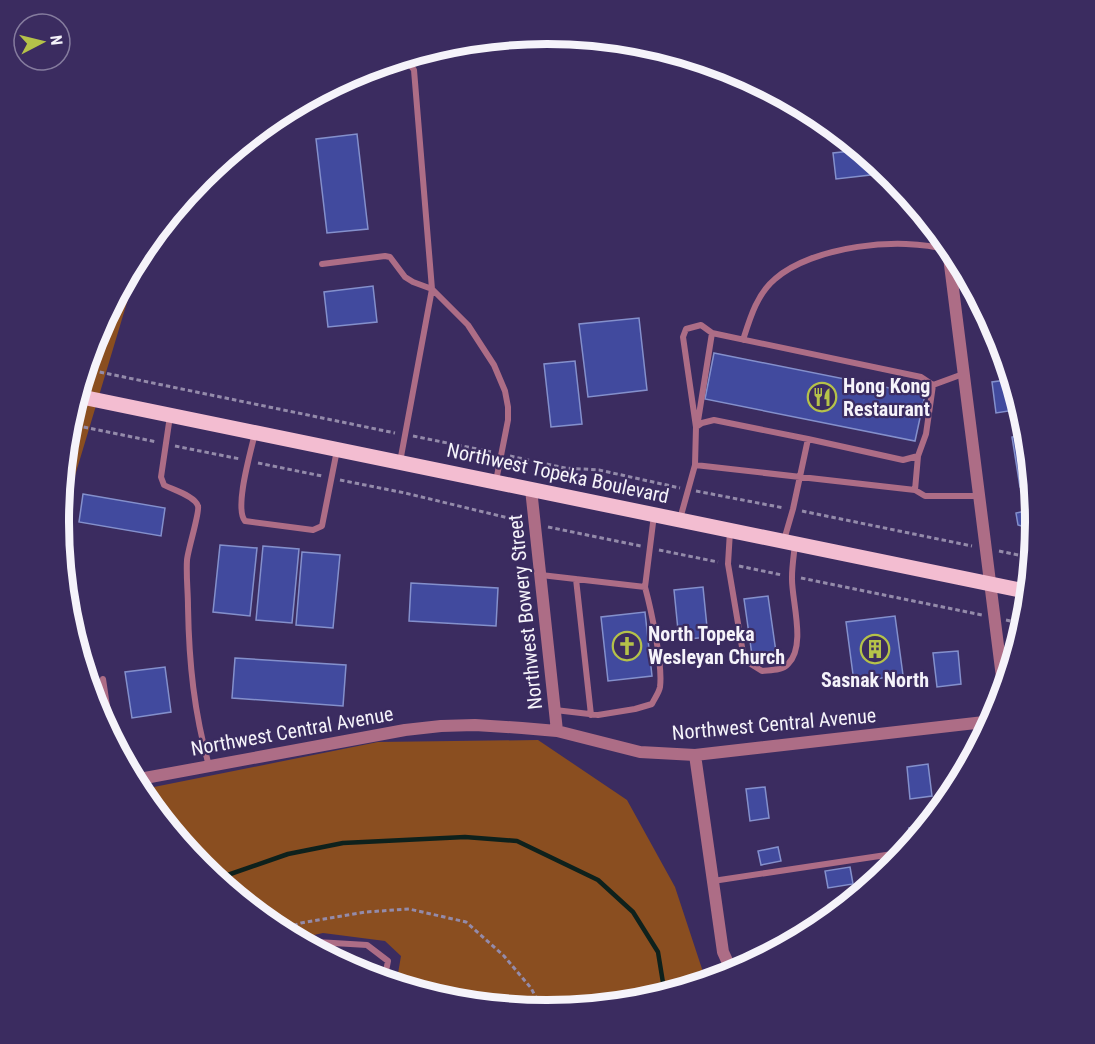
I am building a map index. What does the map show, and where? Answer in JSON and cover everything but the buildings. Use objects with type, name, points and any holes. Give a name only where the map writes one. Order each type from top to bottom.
[{"type":"main road","name":"Northwest Topeka Boulevard","points":[[85,398],[1021,590]]},
{"type":"street","points":[[949,262],[990,584],[1004,665]]},
{"type":"street","name":"Northwest Bowery Street","points":[[531,489],[557,731]]},
{"type":"street","name":"Northwest Central Avenue","points":[[144,778],[405,730],[441,726],[475,725],[557,731],[640,752],[695,755],[982,722]]},
{"type":"street","points":[[695,755],[723,952],[729,965]]},
{"type":"lane","points":[[399,462],[406,435],[432,289],[414,70],[410,64]]},
{"type":"lane","points":[[743,340],[752,313],[763,293],[779,276],[800,264],[833,253],[868,247],[937,245]]},
{"type":"lane","points":[[322,264],[385,256],[394,260],[405,277],[432,289],[468,325],[494,365],[505,392],[508,407],[508,420],[495,482]]},
{"type":"lane","points":[[696,427],[683,337],[686,329],[694,326],[701,325],[712,333],[743,340],[921,377],[933,385]]},
{"type":"lane","points":[[680,520],[695,465],[696,427],[712,333]]},
{"type":"lane","points":[[933,385],[963,374]]},
{"type":"lane","points":[[915,490],[918,456],[926,434],[933,385]]},
{"type":"lane","points":[[170,415],[161,477],[164,485],[194,500],[198,505],[187,560],[191,673],[199,725],[209,766]]},
{"type":"lane","points":[[696,427],[714,420],[903,460],[918,456]]},
{"type":"lane","points":[[255,433],[240,503],[241,517],[245,521],[313,530],[322,526],[337,450]]},
{"type":"lane","points":[[730,530],[728,564],[743,653],[746,661],[762,671],[779,669],[788,665],[793,658],[796,646],[797,632],[789,543],[793,509],[808,439]]},
{"type":"lane","points":[[695,465],[915,490],[925,496],[979,496]]},
{"type":"lane","points":[[554,710],[591,715],[635,709],[651,704],[660,689],[660,673],[645,586],[654,515]]},
{"type":"lane","points":[[541,575],[645,586]]},
{"type":"lane","points":[[576,579],[591,715]]},
{"type":"lane","points":[[103,678],[108,711]]},
{"type":"lane","points":[[713,881],[891,854]]},
{"type":"lane","points":[[320,942],[367,945],[387,961],[385,972]]},
{"type":"path","points":[[93,371],[565,468],[599,470],[1025,556]]},
{"type":"path","points":[[292,926],[344,916],[409,909],[466,922],[504,956],[531,988],[537,1000]]},
{"type":"shaded area","points":[[133,284],[70,492],[78,429],[94,368],[118,310]]},
{"type":"shaded area","points":[[538,740],[627,800],[675,887],[704,974],[641,991],[579,999],[548,1000],[485,996],[454,991],[398,976],[401,956],[385,941],[323,933],[308,936],[256,902],[209,860],[168,813],[150,788],[378,742]]},
{"type":"waterway","points":[[225,876],[288,854],[343,843],[465,837],[517,841],[598,880],[633,912],[658,952],[663,986]]},
{"type":"place","name":"Hong Kong Restaurant","points":[[822,397]]},
{"type":"place","name":"North Topeka Wesleyan Church","points":[[627,646]]},
{"type":"place","name":"Sasnak North","points":[[875,649]]}]
